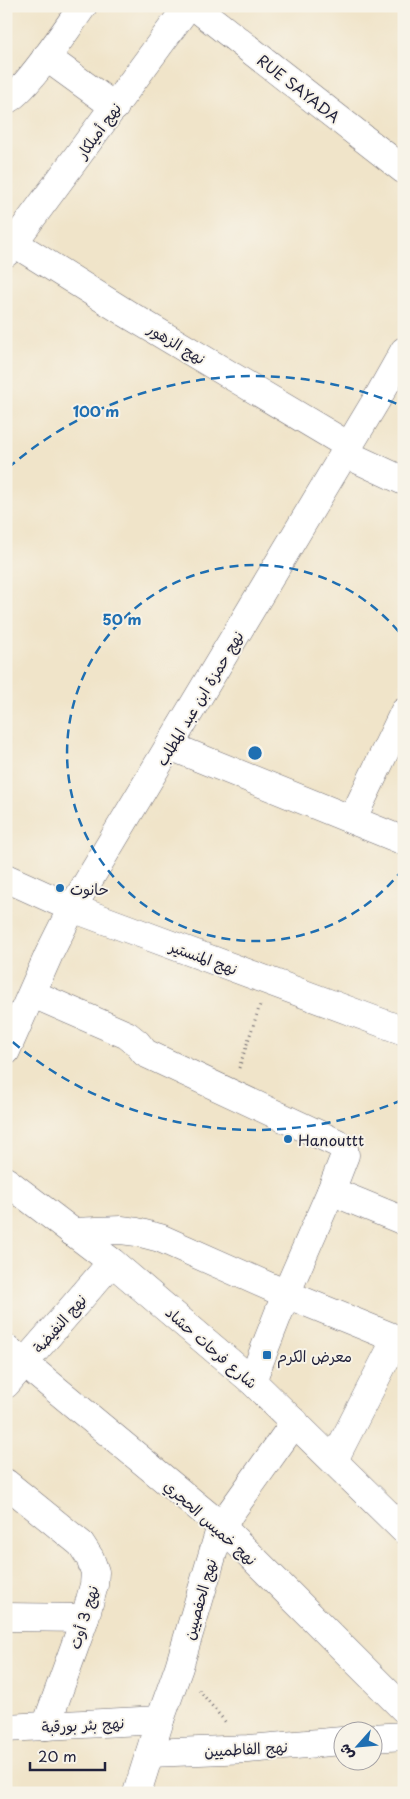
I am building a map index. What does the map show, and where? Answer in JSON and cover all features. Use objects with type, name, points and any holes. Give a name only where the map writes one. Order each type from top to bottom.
[{"type":"street","points":[[6,100],[16,94],[46,57],[82,6]]},
{"type":"street","name":"نهج أميلكار","points":[[9,245],[115,107],[188,6]]},
{"type":"street","name":"RUE SAYADA","points":[[194,6],[404,170]]},
{"type":"street","points":[[46,57],[115,107]]},
{"type":"street","name":"نهج الزهور","points":[[9,245],[346,449],[404,481]]},
{"type":"street","name":"نهج حمزة ابن عبد المطلب","points":[[6,1051],[33,994],[49,954],[72,908],[377,400],[404,351]]},
{"type":"street","points":[[352,820],[404,712]]},
{"type":"street","points":[[170,746],[404,841]]},
{"type":"street","name":"نهج المنستير","points":[[6,878],[72,908],[404,1031]]},
{"type":"street","points":[[33,994],[127,1035],[138,1043],[145,1053],[231,1092],[344,1149],[344,1155],[331,1191],[286,1294],[252,1381]]},
{"type":"street","name":"شارع فرحات حشاد","points":[[6,1181],[112,1262],[252,1381],[404,1530]]},
{"type":"street","points":[[331,1191],[404,1221]]},
{"type":"street","points":[[72,1232],[121,1230],[160,1238],[286,1294],[400,1341],[334,1460]]},
{"type":"street","name":"نهج النفيضة","points":[[6,1384],[15,1356],[112,1262]]},
{"type":"street","name":"نهج خميس الحجري","points":[[15,1356],[221,1526],[404,1709]]},
{"type":"street","name":"نهج الحفصيين","points":[[137,1793],[179,1667],[221,1526],[295,1422]]},
{"type":"street","name":"نهج 3 أوت","points":[[6,1484],[81,1544],[90,1558],[94,1572],[94,1584],[85,1618],[46,1726]]},
{"type":"street","points":[[6,1617],[85,1618]]},
{"type":"street","name":"نهج بئر بورقبة","points":[[6,1728],[160,1720]]},
{"type":"street","points":[[382,1737],[404,1736]]},
{"type":"street","name":"نهج الفاطميين","points":[[150,1753],[248,1749],[332,1742]]},
{"type":"path","points":[[231,1092],[268,981]]},
{"type":"path","points":[[179,1667],[248,1749]]},
{"type":"place","name":"حانوت","points":[[60,888]]},
{"type":"place","name":"Hanouttt","points":[[288,1139]]},
{"type":"place","name":"معرض الكرم","points":[[267,1355]]}]
